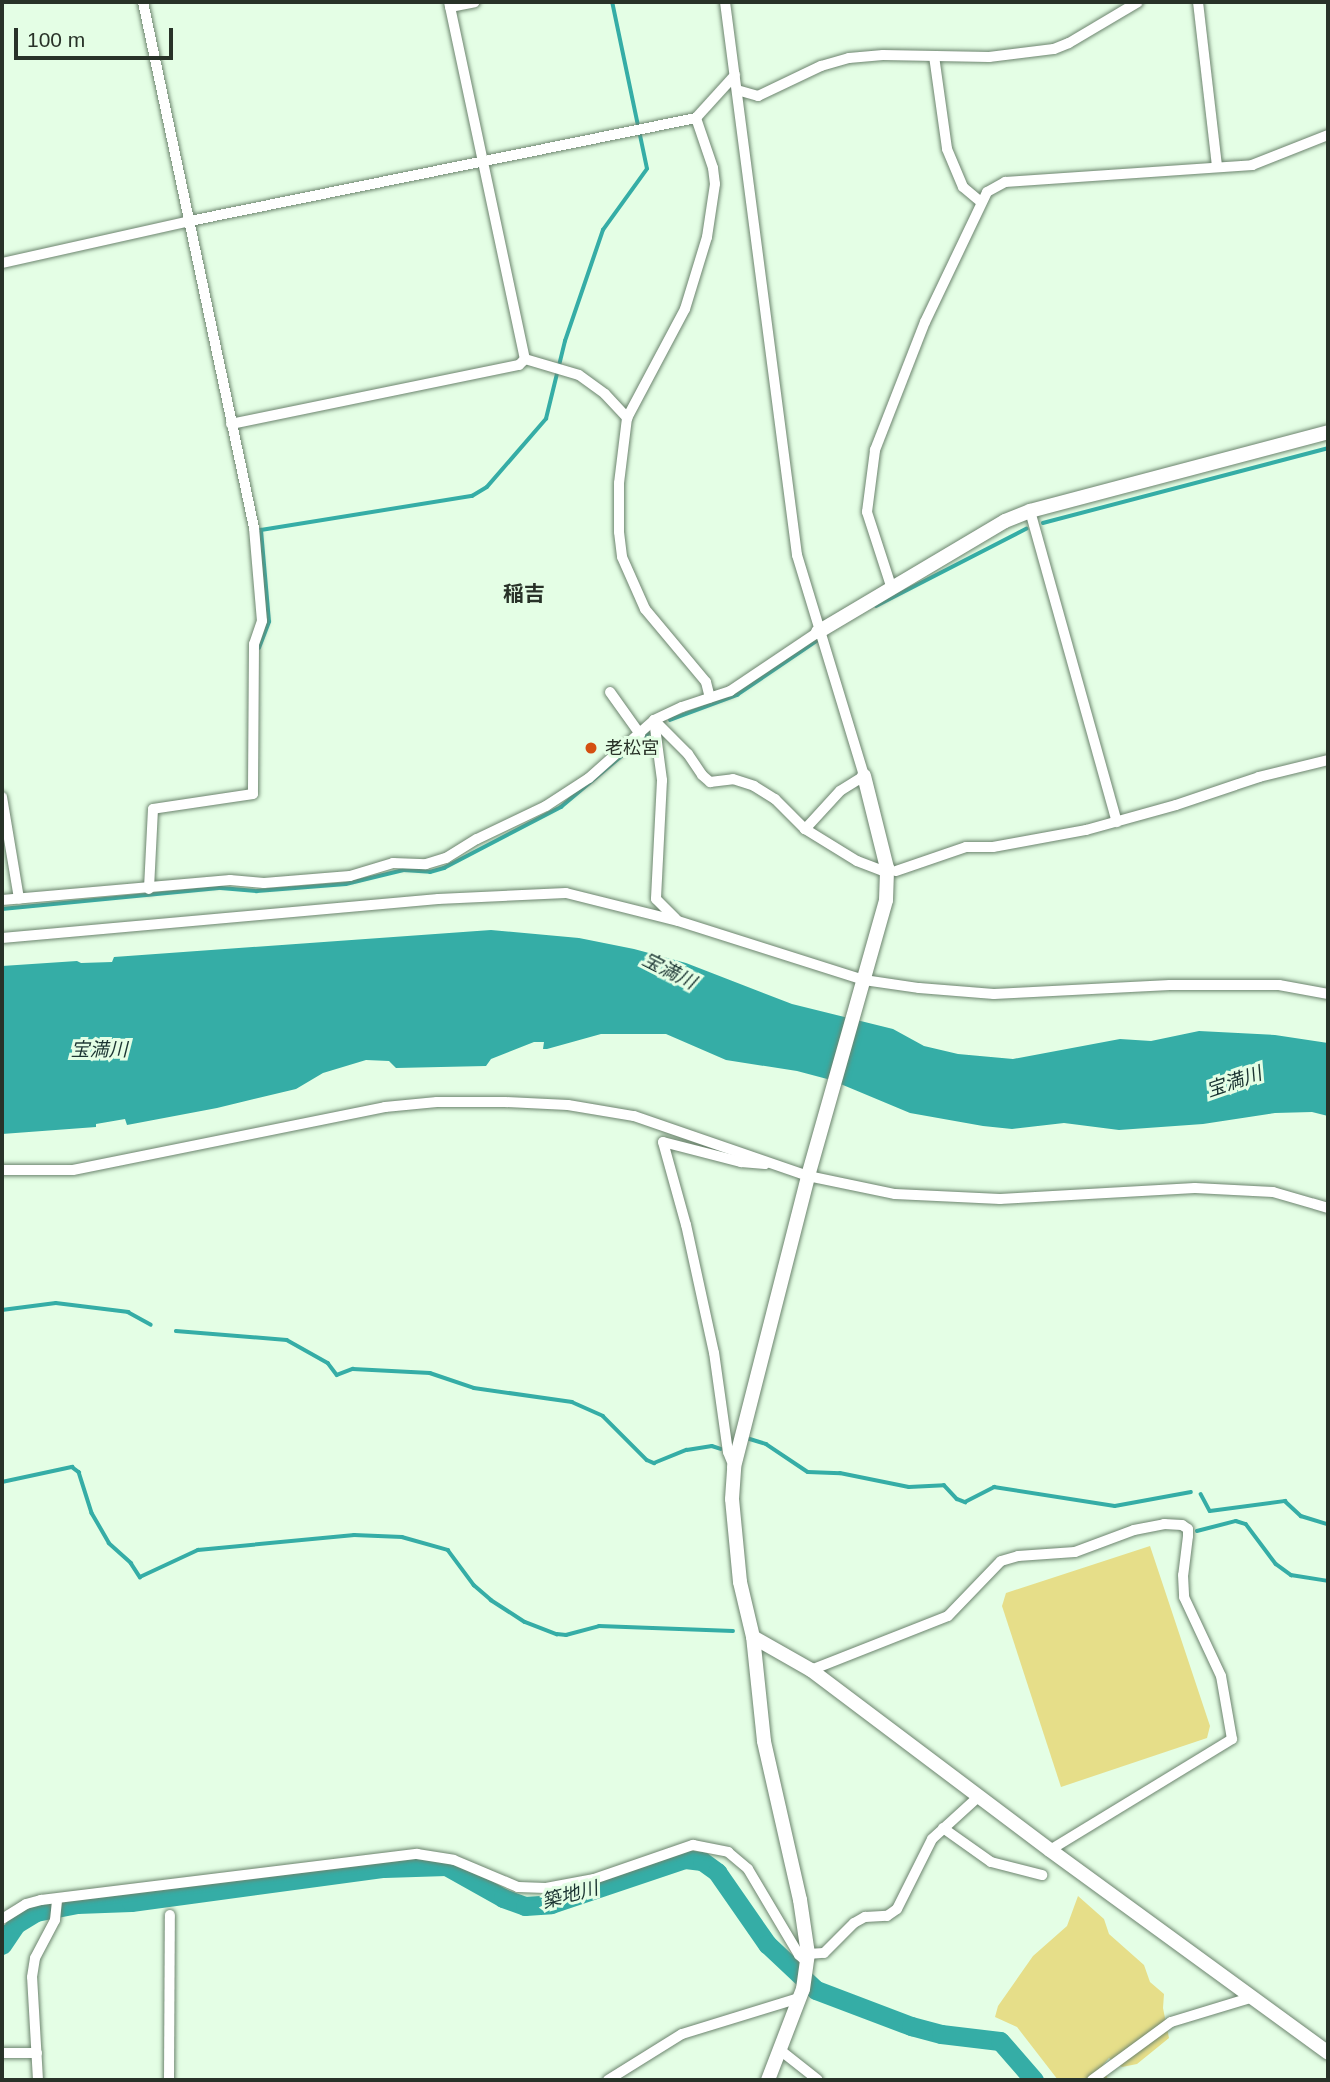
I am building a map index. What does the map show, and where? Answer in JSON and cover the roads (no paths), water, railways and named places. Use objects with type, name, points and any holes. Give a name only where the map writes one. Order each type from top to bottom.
[{"type":"street","points":[[144,2],[254,528],[262,621],[254,644],[253,794],[153,809],[149,889]]},
{"type":"street","points":[[475,2],[450,4],[525,359]]},
{"type":"street","points":[[725,2],[792,523],[818,632],[864,776],[887,868],[886,900],[810,1171],[734,1467],[732,1499],[740,1583],[754,1637],[764,1741],[800,1900],[808,1961],[799,1998],[768,2080]]},
{"type":"street","points":[[737,90],[758,96],[821,66],[849,58],[883,55],[989,57],[1054,48],[1069,43],[1138,2]]},
{"type":"street","points":[[1198,2],[1217,166]]},
{"type":"street","points":[[934,56],[947,149],[964,187],[981,202]]},
{"type":"street","points":[[2,263],[190,221],[696,118],[735,75]]},
{"type":"street","points":[[696,118],[713,168],[715,184],[707,236],[685,309],[626,418],[619,483],[622,557],[645,609],[706,682],[710,698]]},
{"type":"street","points":[[891,586],[867,512],[875,450],[925,322],[981,202],[995,185],[1005,182],[1262,162],[1328,135]]},
{"type":"street","points":[[231,424],[519,365],[525,359]]},
{"type":"street","points":[[525,359],[579,375],[605,394],[626,418]]},
{"type":"street","points":[[2,900],[230,880],[264,883],[351,876],[393,863],[426,864],[446,858],[477,839],[546,806],[589,778],[654,720],[730,691],[891,586],[1005,521],[1030,511],[1328,432]]},
{"type":"street","points":[[1030,511],[1117,822]]},
{"type":"street","points":[[610,692],[640,734]]},
{"type":"street","points":[[654,720],[688,754],[710,782],[733,779],[754,786],[775,799],[805,829],[857,861],[883,871]]},
{"type":"street","points":[[654,720],[662,780],[656,899],[678,921]]},
{"type":"street","points":[[896,871],[966,847],[993,847],[1117,822],[1259,777],[1328,760]]},
{"type":"street","points":[[805,829],[840,791],[864,776]]},
{"type":"street","points":[[2,797],[19,899]]},
{"type":"street","points":[[2,938],[537,892],[566,893],[678,921],[862,987],[961,993],[1279,985],[1328,994]]},
{"type":"street","points":[[626,906],[656,899]]},
{"type":"street","points":[[2,1170],[73,1170],[346,1114],[437,1102],[506,1102],[606,1110],[682,1130],[775,1164]]},
{"type":"street","points":[[734,1467],[728,1452],[714,1353],[686,1225],[663,1142],[741,1162],[775,1164],[810,1171],[895,1194],[951,1199],[1195,1188],[1273,1192],[1328,1208]]},
{"type":"street","points":[[811,1670],[948,1616],[1001,1561],[1018,1556],[1076,1552],[1150,1526],[1182,1525],[1188,1529],[1182,1575],[1184,1597],[1221,1676],[1232,1739],[1050,1850]]},
{"type":"street","points":[[754,1637],[811,1670],[978,1797],[1328,2053]]},
{"type":"street","points":[[808,1961],[824,1953],[854,1923],[865,1917],[887,1916],[897,1909],[908,1891],[923,1852],[943,1828],[978,1797]]},
{"type":"street","points":[[943,1828],[991,1862],[1042,1875]]},
{"type":"street","points":[[2,1919],[26,1903],[41,1900],[417,1854],[454,1860],[518,1887],[546,1888],[594,1879],[693,1845],[728,1852],[748,1870],[799,1955],[808,1961]]},
{"type":"street","points":[[38,2080],[32,1990],[35,1958],[55,1920],[57,1902]]},
{"type":"street","points":[[169,2080],[170,1915]]},
{"type":"street","points":[[608,2080],[682,2034],[799,1998]]},
{"type":"street","points":[[1092,2080],[1171,2022],[1250,1998]]},
{"type":"street","points":[[780,2050],[818,2080]]},
{"type":"street","points":[[2,2053],[37,2053]]},
{"type":"water","name":"宝満川","points":[[491,930],[579,938],[634,949],[686,963],[792,1004],[893,1029],[924,1046],[958,1054],[1013,1059],[1120,1039],[1151,1041],[1199,1031],[1275,1035],[1328,1043],[1328,1116],[1312,1112],[1275,1113],[1203,1124],[1119,1130],[1064,1123],[1012,1129],[983,1126],[910,1113],[831,1080],[797,1071],[726,1060],[666,1034],[601,1034],[547,1049],[543,1049],[544,1042],[534,1042],[491,1059],[486,1066],[396,1068],[389,1061],[366,1060],[323,1073],[296,1089],[217,1108],[127,1125],[125,1119],[96,1124],[96,1127],[2,1134],[2,966],[77,961],[112,962],[114,957]]},
{"type":"waterway","points":[[259,648],[269,622],[261,530],[472,496],[487,487],[546,419],[565,341],[603,230],[647,169],[612,2]]},
{"type":"waterway","points":[[1043,523],[1328,448]]},
{"type":"waterway","points":[[876,606],[1026,529]]},
{"type":"waterway","points":[[670,720],[737,695],[821,638]]},
{"type":"waterway","points":[[2,909],[221,888],[257,891],[346,884],[404,870],[430,872],[444,868],[561,807],[649,733]]},
{"type":"waterway","points":[[2,1310],[56,1303],[128,1312],[151,1325]]},
{"type":"waterway","points":[[176,1331],[287,1340],[328,1363],[337,1375],[353,1369],[430,1373],[474,1388],[572,1402],[603,1416],[647,1460],[654,1463],[687,1450],[712,1446],[721,1449]]},
{"type":"waterway","points":[[750,1439],[766,1444],[808,1472],[840,1473],[909,1487],[944,1485],[957,1499],[965,1502],[994,1487],[1115,1506],[1191,1492]]},
{"type":"waterway","points":[[2,1482],[72,1467],[79,1472],[92,1513],[109,1543],[131,1563],[140,1577],[198,1550],[354,1535],[402,1537],[448,1550],[474,1585],[491,1600],[525,1622],[557,1634],[566,1635],[599,1626],[733,1631]]},
{"type":"waterway","points":[[1201,1494],[1210,1511],[1285,1501],[1301,1516],[1328,1524]]},
{"type":"waterway","points":[[1197,1531],[1236,1521],[1246,1524],[1276,1564],[1291,1575],[1328,1581]]},
{"type":"waterway","name":"築地川","points":[[2,1945],[16,1924],[36,1912],[77,1904],[131,1902],[384,1868],[446,1866],[503,1898],[525,1906],[551,1904],[685,1859],[702,1861],[717,1872],[767,1944],[816,1990],[911,2026],[941,2034],[1000,2041],[1034,2080]]},
{"type":"waterway","points":[[2,1928],[16,1924]]},
{"type":"place","name":"老松宮","points":[[591,748]]},
{"type":"district","name":"稲吉","points":[[524,594]]}]
